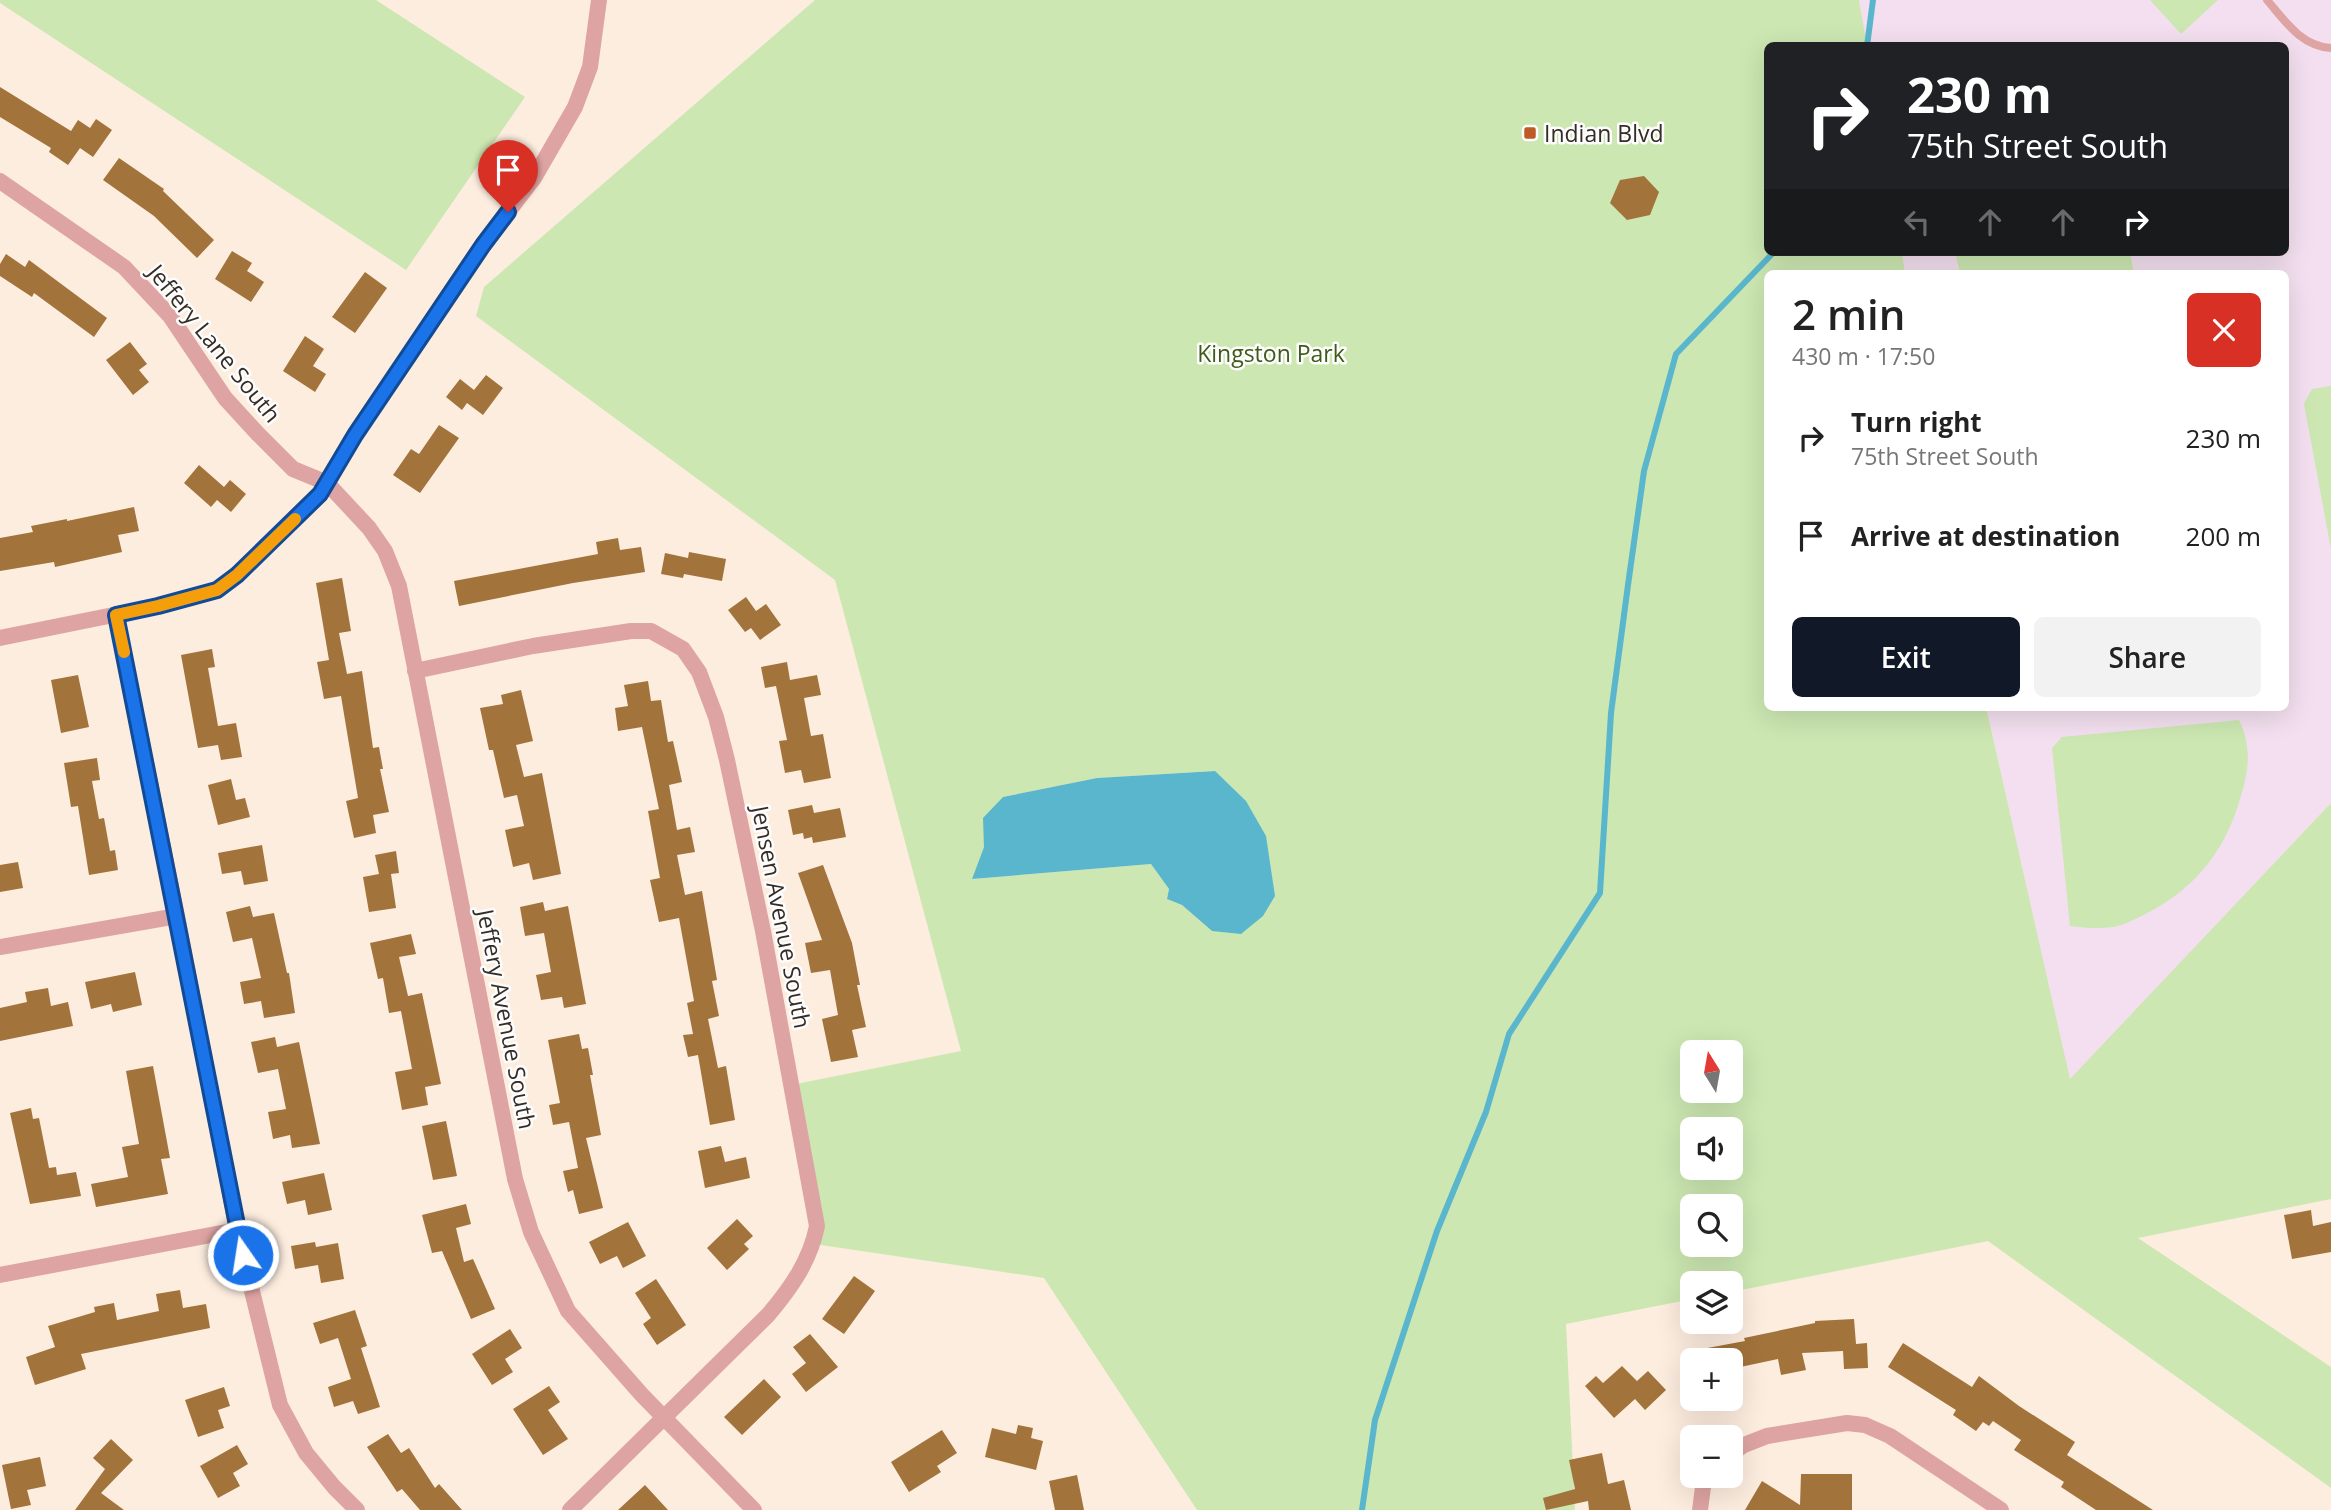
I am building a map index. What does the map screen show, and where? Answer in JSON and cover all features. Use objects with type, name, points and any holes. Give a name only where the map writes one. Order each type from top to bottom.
[{"type":"street","points":[[0,638],[158,606],[217,590],[237,575],[320,494],[355,435],[483,245],[534,178],[575,107],[590,67],[599,0]]},
{"type":"street","name":"Jeffery Lane South","points":[[0,181],[124,267],[170,316],[225,398],[258,434],[293,469],[327,483]]},
{"type":"street","name":"Jeffery Avenue South","points":[[327,483],[369,528],[385,551],[398,586],[515,1179],[531,1232],[568,1311],[664,1418],[754,1510]]},
{"type":"street","points":[[116,615],[237,1230],[280,1405],[306,1452],[334,1488],[357,1510]]},
{"type":"street","name":"Jensen Avenue South","points":[[415,671],[533,646],[631,631],[651,631],[683,649],[699,672],[716,717],[763,932],[817,1226],[814,1244],[792,1286],[768,1315],[570,1510]]},
{"type":"street","points":[[0,947],[177,916]]},
{"type":"street","points":[[0,1275],[237,1230]]},
{"type":"street","points":[[1743,1446],[1779,1434],[1847,1423],[1865,1425],[1890,1436],[2001,1510]]},
{"type":"street","points":[[1700,1510],[1703,1488]]},
{"type":"lane","points":[[2267,0],[2299,37],[2309,44],[2331,48]]},
{"type":"shaded area","points":[[1859,0],[2331,0],[2331,803],[2070,1080],[1987,711],[2289,711],[2289,270],[1905,270],[1903,256],[2289,256],[2289,42],[1866,42]]},
{"type":"green space","points":[[0,0],[376,0],[525,97],[406,270],[0,3]]},
{"type":"green space","name":"Kingston Park","points":[[815,0],[1859,0],[1866,42],[1764,42],[1764,256],[1903,256],[1905,270],[1764,270],[1764,711],[1987,711],[2070,1079],[2331,803],[2331,1199],[2138,1238],[2331,1367],[2331,1488],[1988,1241],[1743,1290],[1743,1271],[1680,1271],[1680,1301],[1566,1324],[1575,1510],[1197,1510],[1044,1278],[814,1244],[791,1085],[961,1051],[835,580],[476,316],[484,287]],"holes":[[[1215,771],[1212,931],[1182,905],[1167,899],[1169,889],[1151,864],[972,879],[1003,797],[1097,778]]]},
{"type":"green space","points":[[2150,0],[2218,0],[2181,34]]},
{"type":"green space","points":[[1956,256],[2131,256],[2133,270],[1959,270]]},
{"type":"green space","points":[[2331,386],[2331,549],[2304,404],[2312,389]]},
{"type":"green space","points":[[2239,720],[2247,749],[2245,779],[2227,834],[2208,864],[2184,889],[2133,920],[2107,928],[2070,926],[2052,748],[2062,737]]},
{"type":"water","points":[[1215,771],[1246,801],[1266,836],[1275,896],[1263,916],[1241,934],[1212,931],[1182,905],[1167,899],[1169,889],[1151,864],[972,879],[984,847],[983,818],[1003,797],[1097,778]]},
{"type":"building","points":[[0,87],[71,131],[78,120],[90,128],[96,119],[112,130],[93,157],[80,148],[68,165],[49,152],[51,148],[0,117]]},
{"type":"building","points":[[119,158],[164,189],[163,191],[214,240],[197,258],[154,216],[103,180]]},
{"type":"building","points":[[1644,176],[1659,192],[1650,215],[1627,220],[1610,203],[1620,180]]},
{"type":"building","points":[[232,251],[252,263],[247,271],[264,282],[251,302],[215,279]]},
{"type":"building","points":[[6,254],[25,267],[29,260],[107,318],[94,337],[34,293],[32,297],[0,276],[0,264]]},
{"type":"building","points":[[365,272],[387,288],[355,333],[332,317]]},
{"type":"building","points":[[305,336],[324,349],[313,366],[326,374],[315,392],[283,371]]},
{"type":"building","points":[[130,342],[147,364],[139,370],[149,382],[133,395],[106,360]]},
{"type":"building","points":[[486,375],[503,388],[483,415],[467,403],[462,410],[446,397],[460,379],[474,390]]},
{"type":"building","points":[[439,425],[459,438],[420,493],[393,475],[411,449],[419,454]]},
{"type":"building","points":[[199,465],[224,487],[230,480],[246,494],[231,512],[217,500],[211,507],[184,483]]},
{"type":"building","points":[[134,507],[139,531],[118,535],[122,552],[55,567],[54,562],[0,571],[0,538],[33,532],[31,526]]},
{"type":"building","points":[[618,538],[620,550],[641,547],[645,572],[573,583],[459,606],[454,581],[598,554],[596,542]]},
{"type":"building","points":[[689,552],[726,559],[722,581],[684,574],[683,578],[661,574],[665,553],[688,558]]},
{"type":"building","points":[[342,578],[351,631],[339,633],[347,674],[362,671],[373,748],[379,747],[383,769],[380,769],[389,812],[373,815],[376,833],[354,838],[346,801],[358,798],[341,696],[324,699],[317,662],[329,660],[316,583]]},
{"type":"building","points":[[746,597],[756,611],[766,604],[781,625],[760,640],[751,628],[745,632],[728,610]]},
{"type":"building","points":[[212,649],[215,667],[208,668],[218,726],[236,723],[242,757],[221,760],[218,745],[198,748],[181,655]]},
{"type":"building","points":[[787,662],[790,680],[817,675],[821,695],[804,698],[811,736],[823,734],[831,778],[804,783],[801,770],[785,773],[779,741],[787,740],[776,686],[765,688],[761,667]]},
{"type":"building","points":[[78,675],[89,727],[61,733],[51,680]]},
{"type":"building","points":[[648,681],[651,701],[661,700],[668,742],[673,741],[682,782],[669,785],[677,830],[690,827],[695,852],[677,855],[685,895],[702,891],[717,980],[712,981],[719,1016],[708,1019],[718,1068],[726,1066],[735,1120],[710,1125],[698,1055],[688,1057],[683,1035],[693,1034],[687,1003],[694,1001],[679,918],[659,922],[650,880],[660,878],[648,811],[659,809],[642,727],[618,731],[615,708],[628,706],[624,685]]},
{"type":"building","points":[[521,690],[533,741],[516,745],[524,777],[542,773],[561,874],[533,880],[529,863],[513,867],[505,830],[524,826],[517,795],[504,798],[493,750],[489,750],[480,708],[503,704],[501,695]]},
{"type":"building","points":[[97,758],[100,780],[92,781],[99,819],[104,818],[110,851],[115,850],[118,870],[89,875],[78,806],[71,807],[64,763]]},
{"type":"building","points":[[231,779],[236,800],[245,798],[250,817],[218,825],[208,785]]},
{"type":"building","points":[[812,805],[814,813],[840,808],[846,837],[813,843],[812,837],[804,839],[803,833],[793,835],[788,810]]},
{"type":"building","points":[[262,845],[268,881],[244,885],[241,871],[222,874],[218,853]]},
{"type":"building","points":[[396,851],[399,873],[391,874],[396,908],[369,912],[363,877],[379,874],[375,855]]},
{"type":"building","points":[[18,862],[23,888],[0,892],[0,865]]},
{"type":"building","points":[[823,865],[852,943],[866,1027],[852,1030],[858,1057],[831,1062],[822,1019],[838,1015],[830,970],[811,973],[805,943],[822,940],[798,873]]},
{"type":"building","points":[[543,902],[545,911],[568,906],[586,1004],[564,1008],[562,997],[541,1000],[536,975],[551,972],[544,933],[525,936],[520,907]]},
{"type":"building","points":[[250,906],[253,917],[274,913],[289,973],[295,1013],[264,1018],[261,1001],[244,1004],[240,982],[261,978],[252,938],[233,942],[226,912]]},
{"type":"building","points":[[411,934],[416,954],[399,957],[408,996],[422,993],[441,1084],[425,1087],[428,1105],[402,1110],[395,1072],[412,1069],[401,1011],[389,1013],[383,978],[378,979],[370,943]]},
{"type":"building","points":[[135,972],[142,1005],[113,1012],[111,1004],[91,1009],[85,982]]},
{"type":"building","points":[[48,988],[51,1006],[68,1002],[73,1026],[0,1041],[0,1008],[27,1002],[25,992]]},
{"type":"building","points":[[579,1034],[582,1049],[588,1048],[593,1075],[590,1075],[601,1135],[586,1138],[603,1208],[579,1214],[573,1190],[568,1192],[563,1171],[578,1168],[569,1122],[553,1125],[549,1105],[560,1103],[548,1040]]},
{"type":"building","points":[[275,1037],[277,1047],[299,1042],[320,1144],[292,1148],[290,1135],[273,1139],[268,1112],[286,1109],[278,1069],[258,1073],[251,1042]]},
{"type":"building","points":[[153,1066],[170,1158],[161,1159],[168,1194],[96,1207],[91,1184],[128,1177],[122,1147],[139,1144],[126,1071]]},
{"type":"building","points":[[31,1108],[33,1119],[39,1118],[49,1168],[56,1167],[57,1175],[76,1172],[81,1196],[30,1204],[10,1113]]},
{"type":"building","points":[[446,1121],[457,1176],[433,1180],[422,1126]]},
{"type":"building","points":[[721,1146],[725,1162],[746,1157],[750,1178],[705,1188],[698,1151]]},
{"type":"building","points":[[324,1173],[332,1210],[308,1215],[305,1200],[287,1204],[282,1182]]},
{"type":"building","points":[[466,1204],[471,1224],[456,1228],[464,1262],[473,1259],[495,1309],[471,1319],[442,1251],[432,1253],[422,1215]]},
{"type":"building","points":[[2311,1210],[2313,1226],[2331,1222],[2331,1252],[2292,1259],[2284,1215]]},
{"type":"building","points":[[737,1219],[753,1236],[744,1244],[749,1249],[727,1270],[707,1248]]},
{"type":"building","points":[[628,1222],[646,1256],[623,1268],[617,1256],[600,1264],[589,1242]]},
{"type":"building","points":[[315,1242],[316,1247],[338,1243],[344,1279],[321,1283],[318,1265],[295,1269],[291,1246]]},
{"type":"building","points":[[854,1276],[875,1291],[844,1334],[822,1319]]},
{"type":"building","points":[[656,1279],[686,1325],[657,1345],[643,1324],[651,1318],[635,1293]]},
{"type":"building","points":[[180,1290],[183,1308],[206,1304],[210,1328],[81,1354],[86,1369],[35,1385],[26,1357],[55,1347],[48,1326],[95,1312],[94,1307],[114,1303],[117,1320],[159,1311],[156,1294]]},
{"type":"building","points":[[355,1310],[367,1346],[361,1348],[380,1407],[358,1414],[353,1401],[334,1407],[328,1387],[351,1379],[338,1338],[320,1344],[313,1323]]},
{"type":"building","points":[[1854,1319],[1856,1344],[1867,1343],[1868,1368],[1844,1369],[1843,1351],[1802,1353],[1806,1370],[1781,1375],[1778,1359],[1743,1366],[1743,1348],[1707,1348],[1745,1341],[1744,1338],[1815,1321]]},
{"type":"building","points":[[510,1329],[522,1348],[505,1359],[513,1372],[492,1385],[472,1354]]},
{"type":"building","points":[[810,1334],[838,1367],[806,1392],[792,1374],[806,1363],[793,1347]]},
{"type":"building","points":[[1903,1343],[1972,1387],[1979,1376],[2075,1442],[2067,1455],[2153,1510],[2096,1510],[2061,1487],[2064,1482],[2014,1450],[2021,1440],[1993,1421],[1989,1426],[1983,1422],[1976,1431],[1953,1415],[1956,1410],[1888,1367]]},
{"type":"building","points":[[1622,1366],[1637,1381],[1648,1371],[1666,1390],[1645,1410],[1635,1399],[1614,1418],[1585,1386],[1596,1376],[1603,1383]]},
{"type":"building","points":[[764,1379],[781,1397],[742,1435],[724,1417]]},
{"type":"building","points":[[549,1386],[560,1402],[548,1410],[568,1439],[543,1455],[513,1409]]},
{"type":"building","points":[[224,1387],[230,1406],[218,1410],[224,1428],[198,1437],[185,1400]]},
{"type":"building","points":[[1018,1425],[1033,1428],[1031,1438],[1043,1441],[1036,1470],[985,1457],[992,1428],[1016,1434]]},
{"type":"building","points":[[942,1430],[957,1453],[937,1466],[941,1472],[909,1492],[891,1462]]},
{"type":"building","points":[[388,1434],[401,1453],[409,1448],[435,1488],[439,1484],[462,1510],[420,1510],[402,1489],[397,1492],[367,1447]]},
{"type":"building","points":[[111,1439],[133,1460],[101,1493],[124,1510],[75,1510],[105,1469],[93,1458]]},
{"type":"building","points":[[237,1445],[248,1464],[233,1473],[240,1486],[218,1498],[200,1466]]},
{"type":"building","points":[[1602,1453],[1608,1484],[1624,1480],[1631,1510],[1589,1510],[1588,1501],[1546,1510],[1543,1498],[1575,1489],[1569,1460]]},
{"type":"building","points":[[40,1457],[46,1486],[27,1490],[31,1505],[11,1509],[2,1465]]},
{"type":"building","points":[[1801,1474],[1852,1474],[1852,1510],[1745,1510],[1762,1481],[1800,1505]]},
{"type":"building","points":[[1077,1475],[1084,1510],[1055,1510],[1049,1481]]},
{"type":"building","points":[[645,1485],[668,1510],[618,1510]]},
{"type":"waterway","points":[[1868,42],[1873,0]]},
{"type":"waterway","points":[[1362,1510],[1375,1420],[1437,1231],[1486,1112],[1509,1034],[1600,893],[1611,713],[1644,471],[1676,354],[1770,256]]},
{"type":"slow traffic","points":[[124,652],[116,615],[217,590],[237,575],[295,519]]},
{"type":"place","name":"Indian Blvd","points":[[1530,133]]},
{"type":"route","points":[[243,1255],[116,615],[217,590],[237,575],[320,494],[355,435],[508,212]]}]
